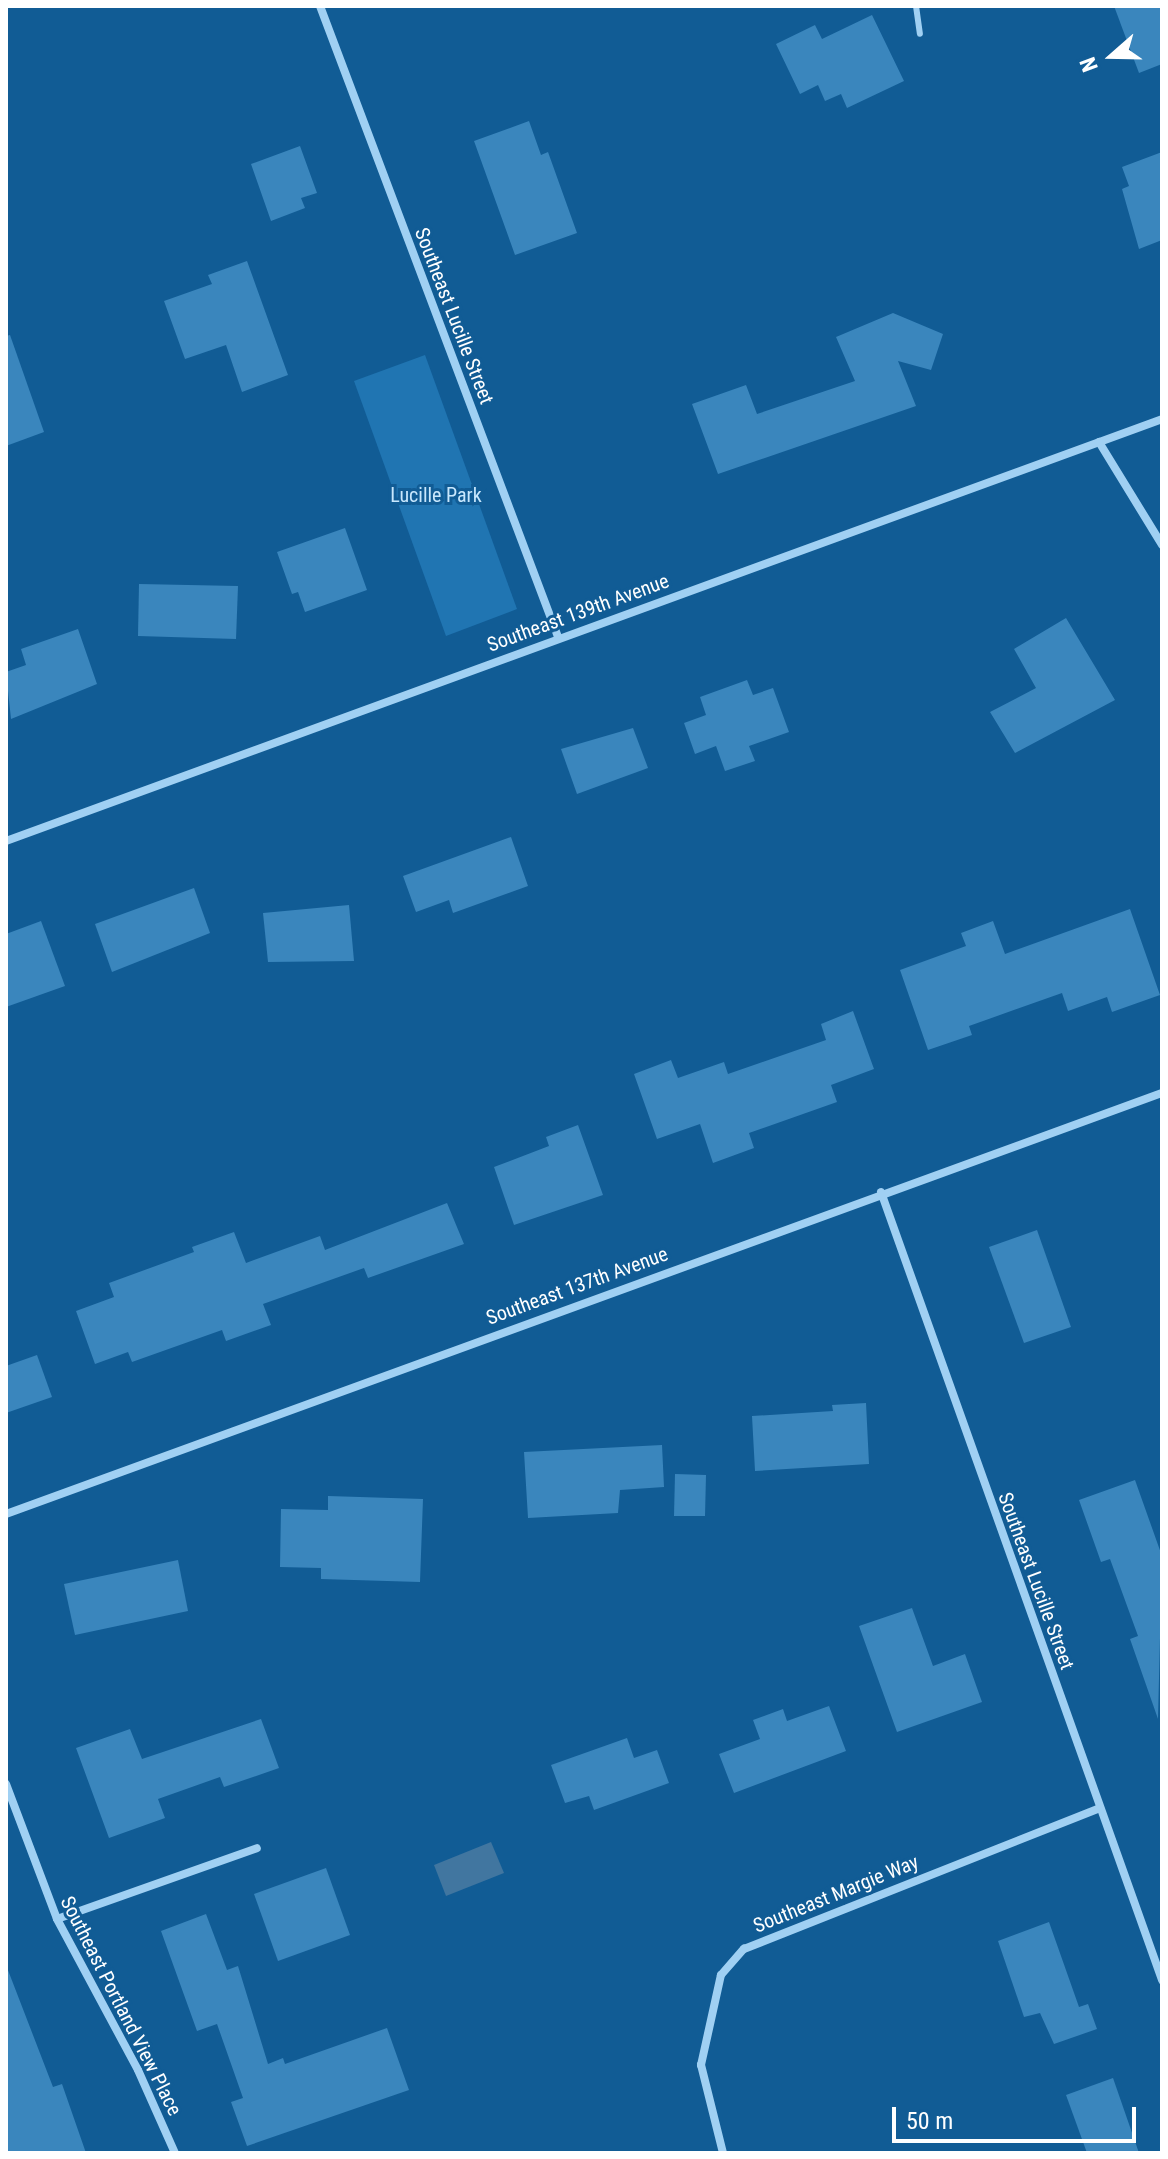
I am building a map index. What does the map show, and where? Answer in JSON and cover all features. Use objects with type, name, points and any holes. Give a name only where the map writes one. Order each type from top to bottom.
[{"type":"street","name":"Southeast Lucille Street","points":[[320,6],[558,637]]},
{"type":"street","name":"Southeast 139th Avenue","points":[[6,841],[1162,419]]},
{"type":"street","points":[[1099,442],[1162,545]]},
{"type":"street","name":"Southeast 137th Avenue","points":[[6,1514],[881,1192],[1162,1093]]},
{"type":"street","name":"Southeast Lucille Street","points":[[881,1192],[1162,1980]]},
{"type":"street","name":"Southeast Portland View Place","points":[[6,1784],[57,1919],[138,2070],[175,2153]]},
{"type":"street","name":"Southeast Margie Way","points":[[723,2153],[701,2065],[721,1975],[744,1949],[1100,1808]]},
{"type":"street","points":[[57,1919],[257,1848]]},
{"type":"lane","points":[[916,6],[920,34]]},
{"type":"green space","name":"Lucille Park","points":[[425,355],[517,609],[446,636],[354,381]]},
{"type":"shaded area","points":[[491,1842],[504,1873],[446,1896],[434,1865]]},
{"type":"building","points":[[1114,6],[1162,6],[1162,64],[1139,73]]},
{"type":"building","points":[[872,15],[904,81],[847,108],[841,94],[825,101],[818,85],[800,94],[776,44],[815,25],[822,39]]},
{"type":"building","points":[[529,121],[541,155],[548,152],[577,233],[515,255],[474,141]]},
{"type":"building","points":[[300,146],[317,193],[301,198],[305,208],[271,221],[251,164]]},
{"type":"building","points":[[1162,152],[1162,240],[1139,249],[1122,189],[1129,186],[1122,167]]},
{"type":"building","points":[[247,261],[288,375],[242,392],[226,345],[185,359],[164,301],[212,284],[208,275]]},
{"type":"building","points":[[893,313],[943,334],[931,370],[898,361],[916,406],[718,474],[692,404],[746,385],[757,414],[855,381],[836,337]]},
{"type":"building","points":[[10,335],[44,432],[6,446],[6,336]]},
{"type":"building","points":[[345,528],[367,590],[305,612],[298,592],[292,594],[277,552]]},
{"type":"building","points":[[139,584],[238,586],[236,639],[138,636]]},
{"type":"building","points":[[1066,618],[1115,700],[1015,753],[990,712],[1036,688],[1014,649]]},
{"type":"building","points":[[78,629],[97,684],[11,719],[6,672],[26,665],[21,649]]},
{"type":"building","points":[[747,680],[753,695],[773,688],[789,732],[749,746],[755,761],[725,771],[716,746],[695,754],[684,723],[706,715],[700,697]]},
{"type":"building","points":[[633,728],[648,768],[577,794],[561,749]]},
{"type":"building","points":[[511,837],[528,886],[453,913],[449,900],[416,912],[403,876]]},
{"type":"building","points":[[194,888],[210,933],[112,972],[95,924]]},
{"type":"building","points":[[349,905],[354,961],[268,962],[263,913]]},
{"type":"building","points":[[1130,909],[1160,995],[1112,1012],[1107,997],[1068,1011],[1062,993],[969,1026],[972,1035],[928,1050],[900,970],[966,946],[961,933],[993,921],[1005,954]]},
{"type":"building","points":[[41,921],[65,986],[6,1007],[6,934]]},
{"type":"building","points":[[853,1011],[874,1069],[831,1085],[837,1102],[749,1133],[754,1148],[713,1163],[700,1124],[657,1139],[634,1074],[671,1060],[678,1078],[724,1062],[728,1074],[826,1040],[821,1024]]},
{"type":"building","points":[[578,1125],[603,1195],[514,1225],[494,1167],[549,1146],[546,1137]]},
{"type":"building","points":[[447,1203],[464,1244],[368,1278],[364,1268],[263,1304],[271,1325],[226,1341],[222,1330],[132,1362],[128,1352],[95,1364],[76,1311],[114,1297],[109,1283],[194,1252],[192,1247],[234,1232],[246,1263],[320,1236],[325,1250]]},
{"type":"building","points":[[1037,1230],[1071,1327],[1024,1343],[989,1247]]},
{"type":"building","points":[[37,1355],[52,1397],[6,1413],[6,1366]]},
{"type":"building","points":[[866,1403],[869,1464],[755,1471],[752,1416],[833,1411],[832,1405]]},
{"type":"building","points":[[662,1445],[664,1487],[620,1490],[618,1513],[528,1518],[524,1452]]},
{"type":"building","points":[[675,1474],[706,1475],[705,1516],[674,1516]]},
{"type":"building","points":[[1135,1480],[1162,1556],[1158,1719],[1130,1639],[1138,1636],[1110,1559],[1101,1562],[1079,1500]]},
{"type":"building","points":[[328,1496],[423,1499],[420,1582],[321,1579],[321,1568],[280,1567],[281,1509],[328,1510]]},
{"type":"building","points":[[178,1560],[188,1611],[75,1635],[64,1584]]},
{"type":"building","points":[[912,1608],[933,1666],[965,1654],[982,1702],[897,1732],[859,1626]]},
{"type":"building","points":[[829,1706],[846,1751],[734,1793],[719,1754],[760,1739],[753,1720],[783,1709],[787,1721]]},
{"type":"building","points":[[261,1719],[279,1768],[224,1787],[220,1777],[158,1799],[165,1818],[109,1838],[76,1748],[130,1729],[142,1759]]},
{"type":"building","points":[[627,1738],[634,1758],[657,1750],[669,1783],[594,1810],[589,1796],[565,1803],[551,1765]]},
{"type":"building","points":[[326,1868],[350,1935],[278,1961],[254,1894]]},
{"type":"building","points":[[206,1914],[227,1970],[238,1966],[268,2064],[283,2058],[285,2064],[387,2028],[409,2090],[247,2146],[231,2102],[243,2098],[217,2024],[197,2031],[161,1931]]},
{"type":"building","points":[[1049,1922],[1079,2007],[1088,2004],[1097,2029],[1054,2044],[1040,2013],[1024,2017],[998,1941]]},
{"type":"building","points":[[6,1965],[53,2087],[62,2084],[86,2153],[6,2153]]},
{"type":"building","points":[[1113,2078],[1139,2153],[1087,2153],[1066,2095]]}]
